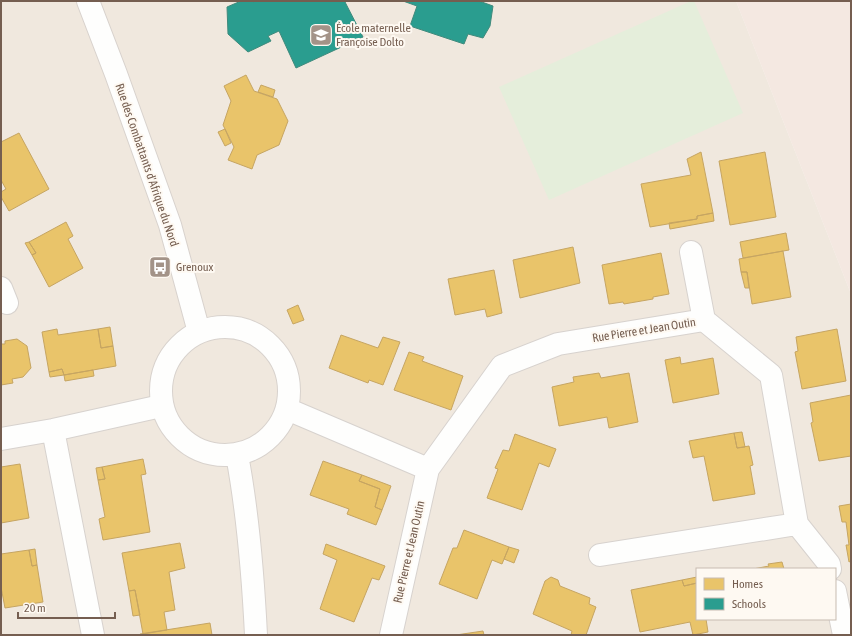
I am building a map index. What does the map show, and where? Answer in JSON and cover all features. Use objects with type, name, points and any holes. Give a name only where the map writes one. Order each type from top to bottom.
[{"type":"street","name":"Rue des Combattants d'Afrique du Nord","points":[[88,1],[170,225],[199,332]]},
{"type":"street","points":[[691,252],[704,320]]},
{"type":"street","name":"Rue Pierre et Jean Outin","points":[[390,635],[428,469],[502,366],[558,344],[704,320],[771,375],[797,524],[830,564],[830,568]]},
{"type":"street","points":[[219,326],[240,328],[259,336],[274,350],[285,368],[289,388],[287,409],[280,425],[268,439],[254,448],[237,455],[217,456],[198,450],[182,440],[169,424],[161,406],[160,384],[167,362],[180,344],[199,332],[219,326]]},
{"type":"street","points":[[1,440],[161,406]]},
{"type":"street","points":[[287,409],[428,469]]},
{"type":"street","points":[[52,430],[93,635]]},
{"type":"street","points":[[237,455],[243,488],[253,578],[256,635]]},
{"type":"street","points":[[600,555],[797,524]]},
{"type":"street","points":[[836,596],[844,635]]},
{"type":"shaded area","points":[[1,1],[736,1],[851,294],[851,635],[1,635]]},
{"type":"shaded area","points":[[736,1],[851,1],[851,294]]},
{"type":"green space","points":[[691,1],[694,1],[743,113],[549,200],[499,87]]},
{"type":"building: Homes","points":[[246,75],[254,91],[277,99],[288,121],[279,145],[257,155],[252,169],[228,160],[234,147],[223,125],[231,101],[224,86]]},
{"type":"building: Homes","points":[[261,85],[275,90],[273,97],[258,92]]},
{"type":"building: Homes","points":[[225,129],[231,143],[225,146],[218,132]]},
{"type":"building: Homes","points":[[19,133],[49,189],[9,211],[1,197],[1,192],[6,189],[1,180],[1,142]]},
{"type":"building: Homes","points":[[701,152],[713,213],[697,216],[697,219],[650,227],[641,184],[691,175],[687,159]]},
{"type":"building: Homes","points":[[765,152],[776,217],[730,225],[719,161]]},
{"type":"building: Homes","points":[[713,213],[714,221],[670,229],[669,223],[697,219],[697,216]]},
{"type":"building: Homes","points":[[66,222],[73,236],[68,239],[83,268],[49,287],[32,255],[36,253],[29,242]]},
{"type":"building: Homes","points":[[786,233],[789,250],[743,258],[740,242]]},
{"type":"building: Homes","points":[[29,242],[36,253],[32,255],[25,243]]},
{"type":"building: Homes","points":[[573,247],[580,283],[520,298],[513,260]]},
{"type":"building: Homes","points":[[783,251],[791,297],[752,304],[747,272],[741,272],[739,259]]},
{"type":"building: Homes","points":[[661,253],[669,294],[653,297],[653,299],[624,304],[623,302],[609,304],[602,265]]},
{"type":"building: Homes","points":[[494,270],[502,313],[487,317],[485,309],[455,315],[448,279]]},
{"type":"building: Homes","points":[[741,272],[747,272],[749,288],[745,288]]},
{"type":"building: Homes","points":[[298,305],[304,320],[293,324],[287,310]]},
{"type":"building: Homes","points":[[110,327],[113,346],[101,348],[98,329]]},
{"type":"building: Homes","points":[[57,329],[58,335],[98,329],[101,348],[113,346],[116,366],[64,375],[62,369],[49,372],[42,332]]},
{"type":"building: Homes","points":[[837,329],[846,381],[802,389],[795,352],[798,351],[796,337]]},
{"type":"building: Homes","points":[[341,335],[378,348],[383,337],[400,342],[383,385],[369,380],[368,383],[329,368]]},
{"type":"building: Homes","points":[[17,339],[27,346],[31,368],[23,377],[12,379],[13,383],[1,385],[1,344],[5,344],[5,341]]},
{"type":"building: Homes","points":[[409,352],[424,357],[422,361],[463,376],[451,410],[394,390]]},
{"type":"building: Homes","points":[[680,357],[681,364],[713,358],[719,394],[673,403],[665,360]]},
{"type":"building: Homes","points":[[62,369],[64,375],[50,377],[49,372]]},
{"type":"building: Homes","points":[[93,370],[94,376],[65,381],[64,375]]},
{"type":"building: Homes","points":[[599,373],[601,378],[629,373],[638,422],[609,428],[607,417],[559,426],[552,387],[574,382],[573,377]]},
{"type":"building: Homes","points":[[851,395],[851,456],[819,461],[811,423],[813,422],[810,403]]},
{"type":"building: Homes","points":[[742,432],[745,447],[737,448],[734,433]]},
{"type":"building: Homes","points":[[734,433],[737,448],[749,446],[753,465],[750,466],[755,494],[713,501],[704,456],[693,458],[689,441]]},
{"type":"building: Homes","points":[[515,434],[556,449],[549,467],[539,463],[522,510],[487,498],[498,469],[495,468],[503,450],[509,451]]},
{"type":"building: Homes","points":[[143,459],[146,474],[141,475],[150,532],[103,540],[99,519],[105,517],[98,480],[105,479],[102,467]]},
{"type":"building: Homes","points":[[323,461],[362,475],[359,481],[380,489],[375,507],[382,510],[376,525],[347,514],[349,509],[310,495]]},
{"type":"building: Homes","points":[[20,464],[29,518],[1,523],[1,467]]},
{"type":"building: Homes","points":[[102,467],[105,479],[98,480],[96,468]]},
{"type":"building: Homes","points":[[362,475],[391,486],[382,510],[375,507],[380,489],[359,481]]},
{"type":"building: Homes","points":[[851,504],[851,561],[849,562],[846,545],[849,545],[846,522],[842,522],[839,506]]},
{"type":"building: Homes","points":[[464,530],[509,547],[502,564],[492,560],[477,599],[439,584],[453,548],[457,548]]},
{"type":"building: Homes","points":[[180,543],[185,568],[169,572],[175,610],[164,612],[167,630],[143,634],[135,590],[129,591],[122,553]]},
{"type":"building: Homes","points":[[326,544],[385,566],[379,580],[372,578],[354,622],[320,609],[337,560],[323,554]]},
{"type":"building: Homes","points":[[509,547],[519,550],[514,563],[504,559]]},
{"type":"building: Homes","points":[[35,549],[37,565],[32,566],[29,550]]},
{"type":"building: Homes","points":[[29,550],[32,566],[37,565],[43,602],[5,608],[1,587],[1,554]]},
{"type":"building: Homes","points":[[782,562],[784,568],[758,568],[769,566],[768,564]]},
{"type":"building: Homes","points":[[551,577],[558,580],[560,586],[590,598],[589,604],[596,607],[586,635],[571,635],[572,631],[533,614],[545,581]]},
{"type":"building: Homes","points":[[696,577],[696,583],[684,586],[682,580]]},
{"type":"building: Homes","points":[[682,580],[684,586],[696,583],[696,620],[706,620],[708,632],[693,635],[690,622],[640,632],[631,590]]},
{"type":"building: Homes","points":[[135,590],[140,615],[133,616],[129,591]]},
{"type":"building: Homes","points":[[210,623],[212,635],[140,635],[140,634]]},
{"type":"building: Homes","points":[[483,631],[484,635],[456,635]]},
{"type":"building: Schools","name":"École maternelle Françoise Dolto","points":[[241,1],[347,1],[345,2],[363,37],[296,68],[279,31],[268,36],[271,41],[248,52],[228,34],[227,7]]},
{"type":"building: Schools","name":"École maternelle Françoise Dolto","points":[[403,1],[479,1],[493,6],[490,26],[483,38],[468,34],[464,44],[410,26],[417,6]]},
{"type":"place","name":"École maternelle Françoise Dolto","points":[[321,35]]},
{"type":"place","name":"Grenoux","points":[[160,267]]}]
